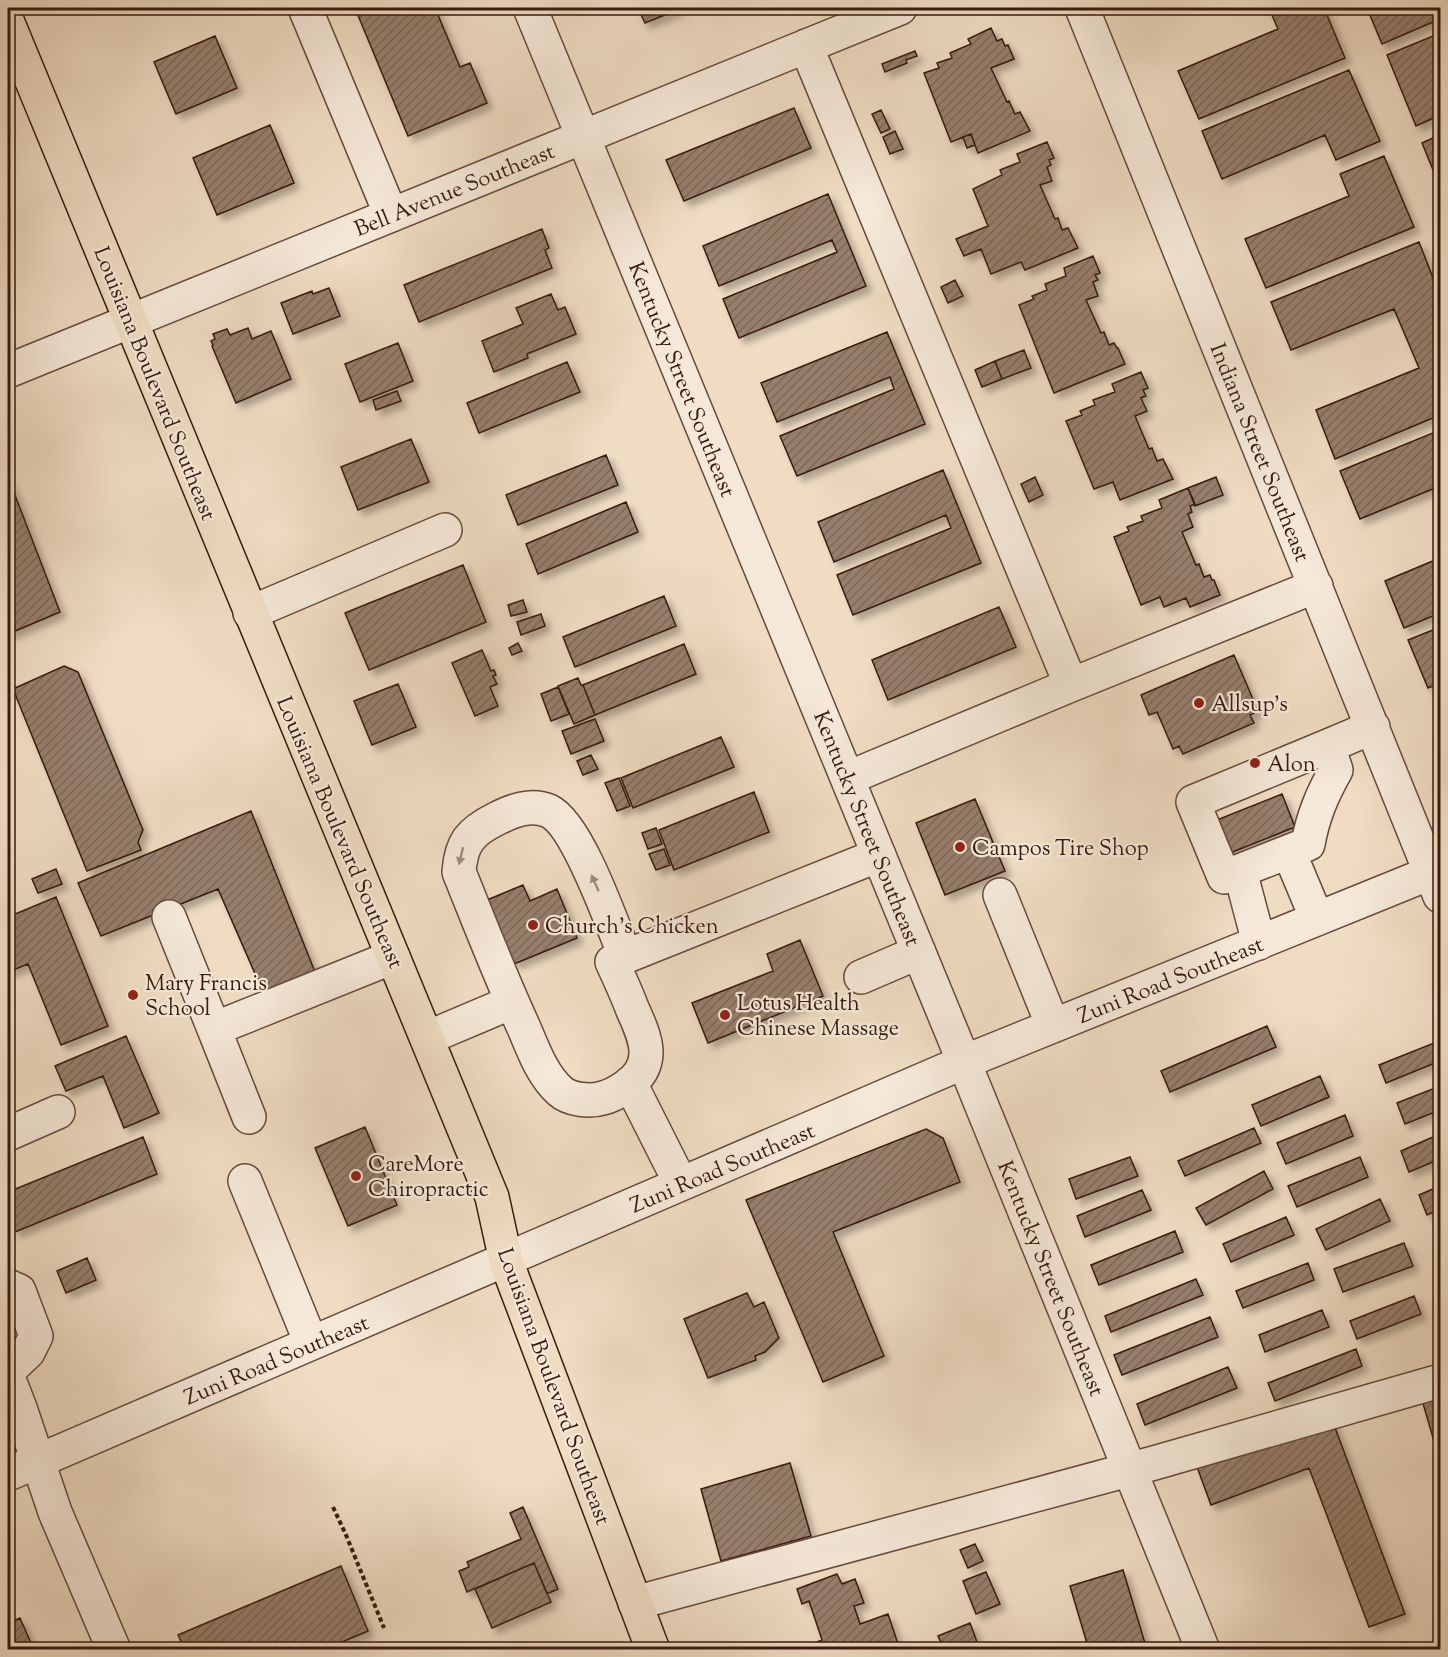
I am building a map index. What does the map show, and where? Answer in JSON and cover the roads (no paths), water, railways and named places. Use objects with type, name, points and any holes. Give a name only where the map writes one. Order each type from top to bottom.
[{"type":"main road","name":"Louisiana Boulevard Southeast","points":[[8,23],[492,1197],[506,1261],[653,1650]]},
{"type":"street","points":[[8,10],[14,8]]},
{"type":"street","points":[[305,8],[391,215]]},
{"type":"street","name":"Kentucky Street Southeast","points":[[530,8],[848,778],[1203,1650]]},
{"type":"street","name":"Bell Avenue Southeast","points":[[8,371],[900,8]]},
{"type":"street","name":"Indiana Street Southeast","points":[[1082,8],[1373,727],[1437,879]]},
{"type":"street","points":[[806,46],[1071,685]]},
{"type":"street","points":[[250,613],[445,530]]},
{"type":"street","points":[[848,778],[1316,586]]},
{"type":"street","points":[[1328,746],[1336,770],[1312,821],[1308,844],[1224,877],[1193,802],[1373,727]]},
{"type":"street","points":[[625,956],[572,835],[562,821],[550,812],[538,808],[524,808],[511,812],[478,830],[465,843],[460,857],[459,872],[512,1002],[541,1065],[561,1092],[573,1098],[588,1100],[603,1098],[617,1092],[642,1071],[646,1060],[647,1047],[644,1034],[612,962],[879,855]]},
{"type":"street","points":[[1288,852],[1317,919]]},
{"type":"street","points":[[1240,871],[1259,943]]},
{"type":"street","name":"Zuni Road Southeast","points":[[8,1474],[964,1062],[1317,919],[1437,879]]},
{"type":"street","points":[[1000,895],[1053,1026]]},
{"type":"street","points":[[169,917],[249,1117]]},
{"type":"street","points":[[861,977],[919,952]]},
{"type":"street","points":[[214,1029],[393,957]]},
{"type":"street","points":[[427,1038],[512,1002]]},
{"type":"street","points":[[630,1083],[681,1184]]},
{"type":"street","points":[[8,1134],[58,1112]]},
{"type":"street","points":[[245,1181],[311,1343]]},
{"type":"street","points":[[8,1286],[19,1291],[38,1310],[36,1336],[28,1352],[8,1371]]},
{"type":"street","points":[[8,1377],[55,1512],[114,1650]]},
{"type":"street","points":[[635,1603],[1131,1470],[1440,1380]]},
{"type":"place","name":"Allsup's","points":[[1199,703]]},
{"type":"place","name":"Alon","points":[[1255,763]]},
{"type":"place","name":"Campos Tire Shop","points":[[960,847]]},
{"type":"place","name":"Church's Chicken","points":[[533,925]]},
{"type":"place","name":"Mary Francis School","points":[[133,995]]},
{"type":"place","name":"Lotus Health Chinese Massage","points":[[725,1015]]},
{"type":"place","name":"CareMore Chiropractic","points":[[356,1176]]}]
